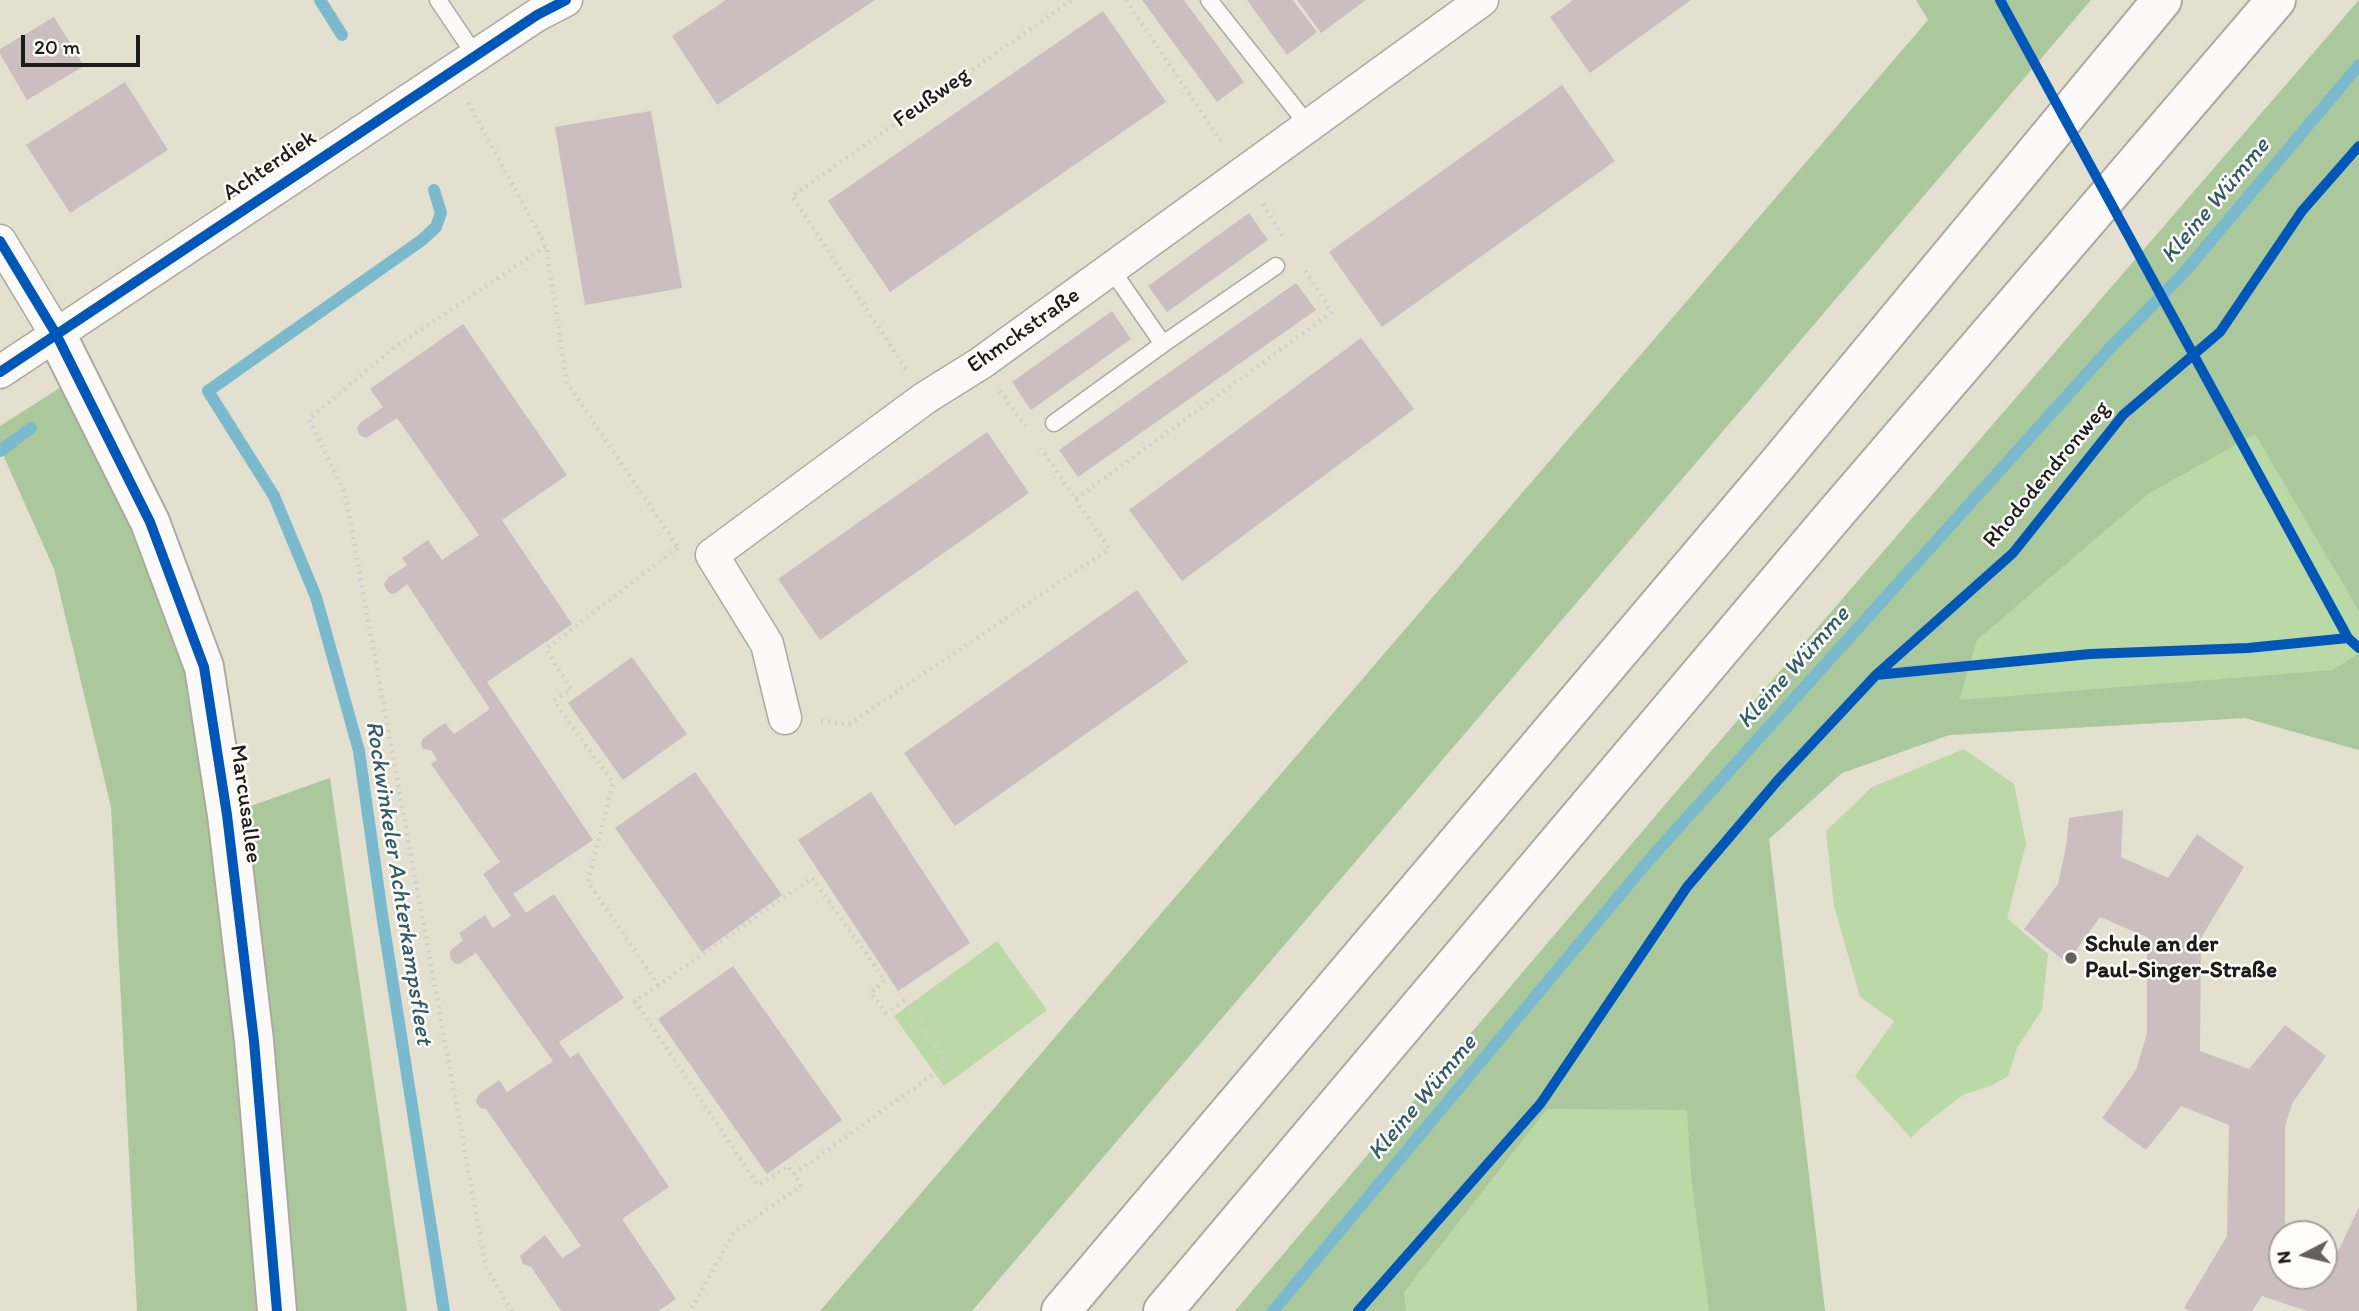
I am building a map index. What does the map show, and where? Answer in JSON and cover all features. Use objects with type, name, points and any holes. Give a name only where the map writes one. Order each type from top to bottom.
[{"type":"main road","points":[[1060,1311],[1768,476],[2162,0]]},
{"type":"main road","points":[[1163,1311],[1829,521],[2276,0]]},
{"type":"main road","name":"Marcusallee","points":[[56,334],[150,522],[204,667],[227,816],[254,1041],[278,1311]]},
{"type":"street","name":"Achterdiek","points":[[0,372],[537,15],[566,0]]},
{"type":"street","name":"Ehmckstraße","points":[[785,718],[767,644],[712,555],[925,398],[981,363],[1482,0]]},
{"type":"street","points":[[0,242],[56,334]]},
{"type":"lane","points":[[438,0],[463,64]]},
{"type":"lane","points":[[1209,0],[1308,125]]},
{"type":"lane","points":[[1054,423],[1276,266]]},
{"type":"lane","points":[[1111,269],[1163,344]]},
{"type":"path","points":[[1126,0],[1243,173],[1288,245]]},
{"type":"path","points":[[463,64],[546,246],[567,383],[678,548],[546,649],[571,689],[554,701],[613,783],[588,882],[658,985]]},
{"type":"path","points":[[2294,222],[2359,146]]},
{"type":"path","points":[[512,1311],[486,1267],[345,493],[309,419],[395,347],[546,246]]},
{"type":"path","points":[[1076,499],[1332,313],[1300,263]]},
{"type":"path","points":[[2220,332],[2228,321]]},
{"type":"path","points":[[981,363],[1029,432]]},
{"type":"path","points":[[785,718],[849,724],[1110,549],[1037,443]]},
{"type":"path","points":[[690,1311],[734,1232],[801,1186],[788,1166],[758,1185],[635,1001],[812,878],[885,980],[871,993],[886,1013],[904,1001],[948,1064],[794,1174]]},
{"type":"green space","points":[[1916,0],[2091,0],[972,1311],[820,1311],[1928,20]]},
{"type":"green space","points":[[2359,0],[2359,750],[2245,718],[1949,735],[1842,773],[1769,839],[1825,1311],[1235,1311],[1675,793]]},
{"type":"green space","points":[[2359,0],[2359,611],[2255,434],[2148,494],[1977,640],[1959,700],[2333,670],[2359,653],[2359,750],[2245,718],[1949,735],[1842,773],[1769,839],[1825,1311],[1709,1311],[1691,1176],[1687,1110],[1547,1109],[1404,1292],[1406,1311],[1235,1311],[1675,793]]},
{"type":"green space","points":[[83,373],[245,808],[330,778],[407,1311],[137,1311],[111,807],[54,569],[0,448],[0,426]]},
{"type":"green space","points":[[1964,749],[2014,784],[2026,844],[2007,918],[2048,954],[2042,1010],[2017,1048],[2008,1076],[1993,1085],[1963,1095],[1911,1138],[1855,1076],[1894,1021],[1860,997],[1834,906],[1826,831],[1872,787]]},
{"type":"green space","points":[[997,941],[1047,1010],[944,1086],[894,1016]]},
{"type":"building","points":[[726,0],[875,0],[717,105],[672,36]]},
{"type":"building","points":[[1142,0],[1184,0],[1244,82],[1217,102]]},
{"type":"building","points":[[1247,0],[1293,0],[1317,32],[1287,55]]},
{"type":"building","points":[[1297,0],[1366,0],[1321,33]]},
{"type":"building","points":[[1573,0],[1691,0],[1590,73],[1550,17]]},
{"type":"building","points":[[1103,11],[1166,102],[890,292],[828,201]]},
{"type":"building","points":[[54,17],[84,66],[27,100],[0,54],[0,49]]},
{"type":"building","points":[[125,82],[168,150],[70,213],[26,145]]},
{"type":"building","points":[[1562,85],[1615,161],[1382,327],[1329,252]]},
{"type":"building","points":[[651,111],[682,288],[585,305],[555,127]]},
{"type":"building","points":[[1249,213],[1268,240],[1167,312],[1148,286]]},
{"type":"building","points":[[1296,283],[1316,310],[1078,477],[1059,450]]},
{"type":"building","points":[[1112,311],[1131,339],[1031,410],[1012,382]]},
{"type":"building","points":[[463,324],[567,475],[502,520],[572,624],[487,682],[593,840],[513,894],[526,913],[554,894],[624,998],[559,1042],[570,1058],[578,1052],[669,1187],[622,1219],[676,1299],[658,1311],[561,1311],[531,1267],[523,1264],[520,1256],[545,1235],[562,1258],[581,1246],[486,1109],[480,1108],[476,1102],[478,1095],[499,1080],[507,1092],[553,1061],[476,953],[459,964],[450,958],[450,951],[463,940],[459,933],[485,915],[493,928],[511,916],[483,874],[500,862],[431,764],[437,760],[432,751],[423,749],[421,743],[423,738],[445,723],[454,734],[490,709],[407,584],[391,594],[384,584],[389,577],[407,565],[402,558],[428,540],[442,560],[479,535],[397,418],[366,438],[359,435],[357,428],[383,407],[370,389]]},
{"type":"building","points":[[1361,338],[1414,409],[1182,581],[1129,510]]},
{"type":"building","points":[[987,432],[1029,493],[820,640],[778,579]]},
{"type":"building","points":[[1137,590],[1188,662],[955,826],[904,753]]},
{"type":"building","points":[[632,657],[687,734],[623,780],[568,703]]},
{"type":"building","points":[[695,772],[782,895],[702,952],[615,828]]},
{"type":"building","points":[[871,792],[970,943],[898,991],[798,840]]},
{"type":"building","points":[[2123,810],[2121,857],[2168,878],[2197,834],[2244,867],[2201,938],[2200,1051],[2249,1069],[2285,1025],[2326,1056],[2293,1102],[2285,1126],[2285,1220],[2268,1220],[2268,1290],[2338,1290],[2338,1252],[2359,1207],[2359,1311],[2307,1311],[2262,1296],[2252,1311],[2189,1311],[2184,1308],[2227,1236],[2229,1125],[2181,1106],[2146,1150],[2102,1118],[2136,1070],[2147,1033],[2147,937],[2100,917],[2067,963],[2024,929],[2058,884],[2069,818]]},
{"type":"building","points":[[733,966],[842,1120],[767,1174],[658,1019]]},
{"type":"waterway","name":"Rockwinkeler Achterkampsfleet","points":[[320,0],[342,35]]},
{"type":"waterway","name":"Kleine Wümme","points":[[1273,1311],[1649,860],[2111,347],[2182,275],[2359,65]]},
{"type":"waterway","name":"Rockwinkeler Achterkampsfleet","points":[[434,190],[441,213],[436,227],[422,240],[208,391],[274,496],[316,597],[359,751],[444,1311]]},
{"type":"waterway","points":[[0,451],[31,428]]},
{"type":"cycle path","points":[[0,372],[537,15],[566,0]]},
{"type":"cycle path","points":[[2000,0],[2348,638],[2359,648]]},
{"type":"cycle path","name":"Rhododendronweg","points":[[1358,1311],[1541,1103],[1687,887],[1778,780],[1876,675],[2013,553],[2123,415],[2220,332],[2302,211],[2359,146]]},
{"type":"cycle path","points":[[0,241],[56,334],[150,522],[204,667],[227,815],[254,1041],[277,1311]]},
{"type":"cycle path","points":[[1876,675],[2090,654],[2248,648],[2348,638]]},
{"type":"place","name":"Schule an der Paul-Singer-Straße","points":[[2071,958]]}]
